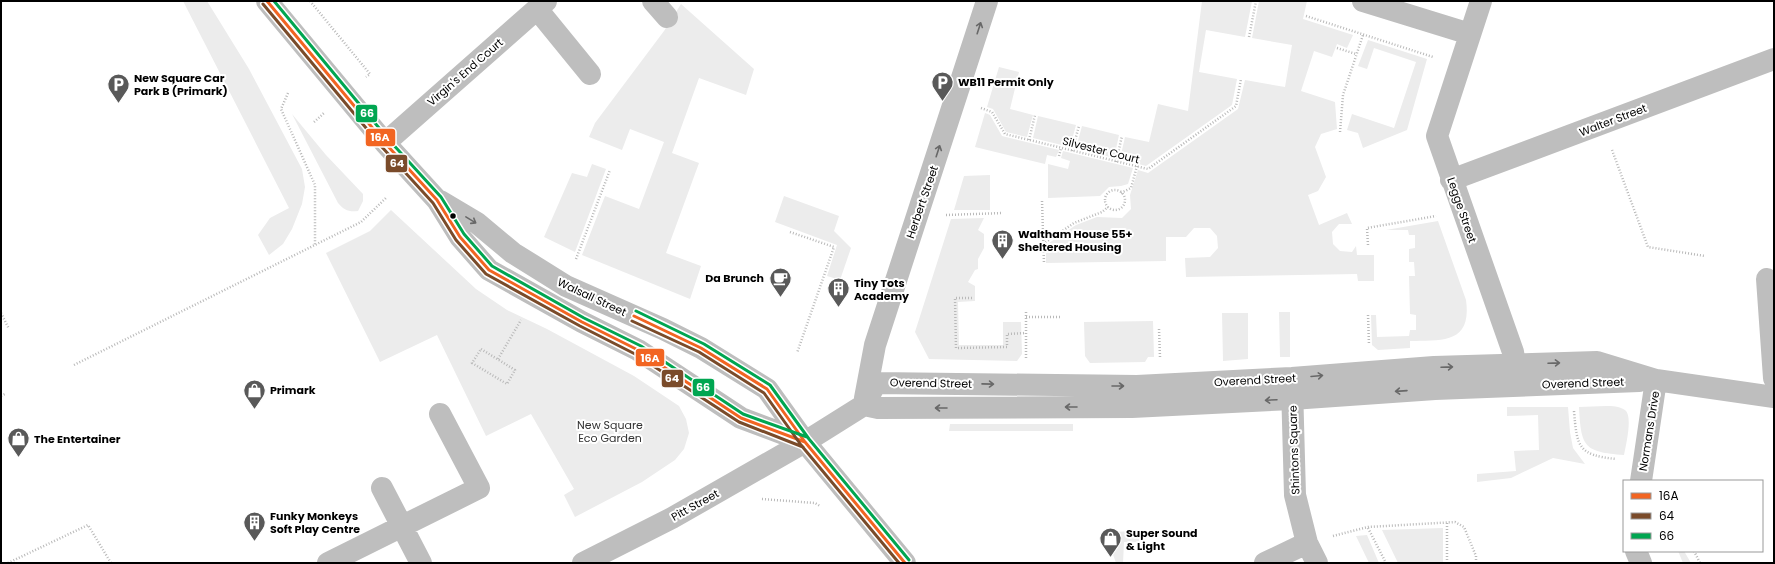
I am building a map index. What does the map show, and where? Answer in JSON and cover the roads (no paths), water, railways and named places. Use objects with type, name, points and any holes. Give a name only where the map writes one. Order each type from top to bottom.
[{"type":"street","points":[[267,1],[384,143],[437,200],[460,237],[490,270],[582,322],[638,350],[741,418],[805,442]]},
{"type":"street","name":"Herbert Street","points":[[864,405],[875,345],[987,1]]},
{"type":"street","points":[[1363,1],[1470,34]]},
{"type":"street","name":"Legge Street","points":[[1481,1],[1437,136],[1513,352],[1515,365],[1523,385]]},
{"type":"street","points":[[542,5],[590,74]]},
{"type":"street","name":"Virgin's End Court","points":[[384,143],[542,5]]},
{"type":"street","name":"Walter Street","points":[[1452,180],[1774,59]]},
{"type":"street","name":"Walsall Street","points":[[437,200],[477,224],[513,253],[566,286],[663,329],[701,348],[766,389],[805,442],[905,563]]},
{"type":"street","points":[[1767,279],[1774,378]]},
{"type":"street","name":"Overend Street","points":[[1292,389],[1434,367],[1597,362],[1656,380],[1774,397]]},
{"type":"street","name":"Overend Street","points":[[805,442],[864,405],[876,383],[1292,389],[1435,389],[1656,380]]},
{"type":"street","name":"Normans Drive","points":[[1641,480],[1656,380]]},
{"type":"street","name":"Shintons Square","points":[[1292,389],[1295,495],[1307,543],[1317,563]]},
{"type":"street","points":[[328,563],[478,488],[440,414]]},
{"type":"street","name":"Pitt Street","points":[[583,563],[672,518],[805,442]]},
{"type":"street","points":[[382,488],[421,563]]},
{"type":"street","points":[[1265,563],[1307,543]]},
{"type":"street","points":[[1636,552],[1642,563]]},
{"type":"place","name":"WB11 Permit Only","points":[[942,102]]},
{"type":"place","name":"New Square Car Park B (Primark)","points":[[118,104]]},
{"type":"place","name":"Waltham House 55+ Sheltered Housing","points":[[1003,260]]},
{"type":"place","name":"Da Brunch","points":[[780,298]]},
{"type":"place","name":"Tiny Tots Academy","points":[[839,308]]},
{"type":"place","name":"Primark","points":[[254,410]]},
{"type":"place","name":"The Entertainer","points":[[18,458]]},
{"type":"place","name":"Funky Monkeys Soft Play Centre","points":[[255,542]]},
{"type":"place","name":"Super Sound & Light","points":[[1110,558]]},
{"type":"park label","name":"New Square Eco Garden","points":[[610,431]]}]
